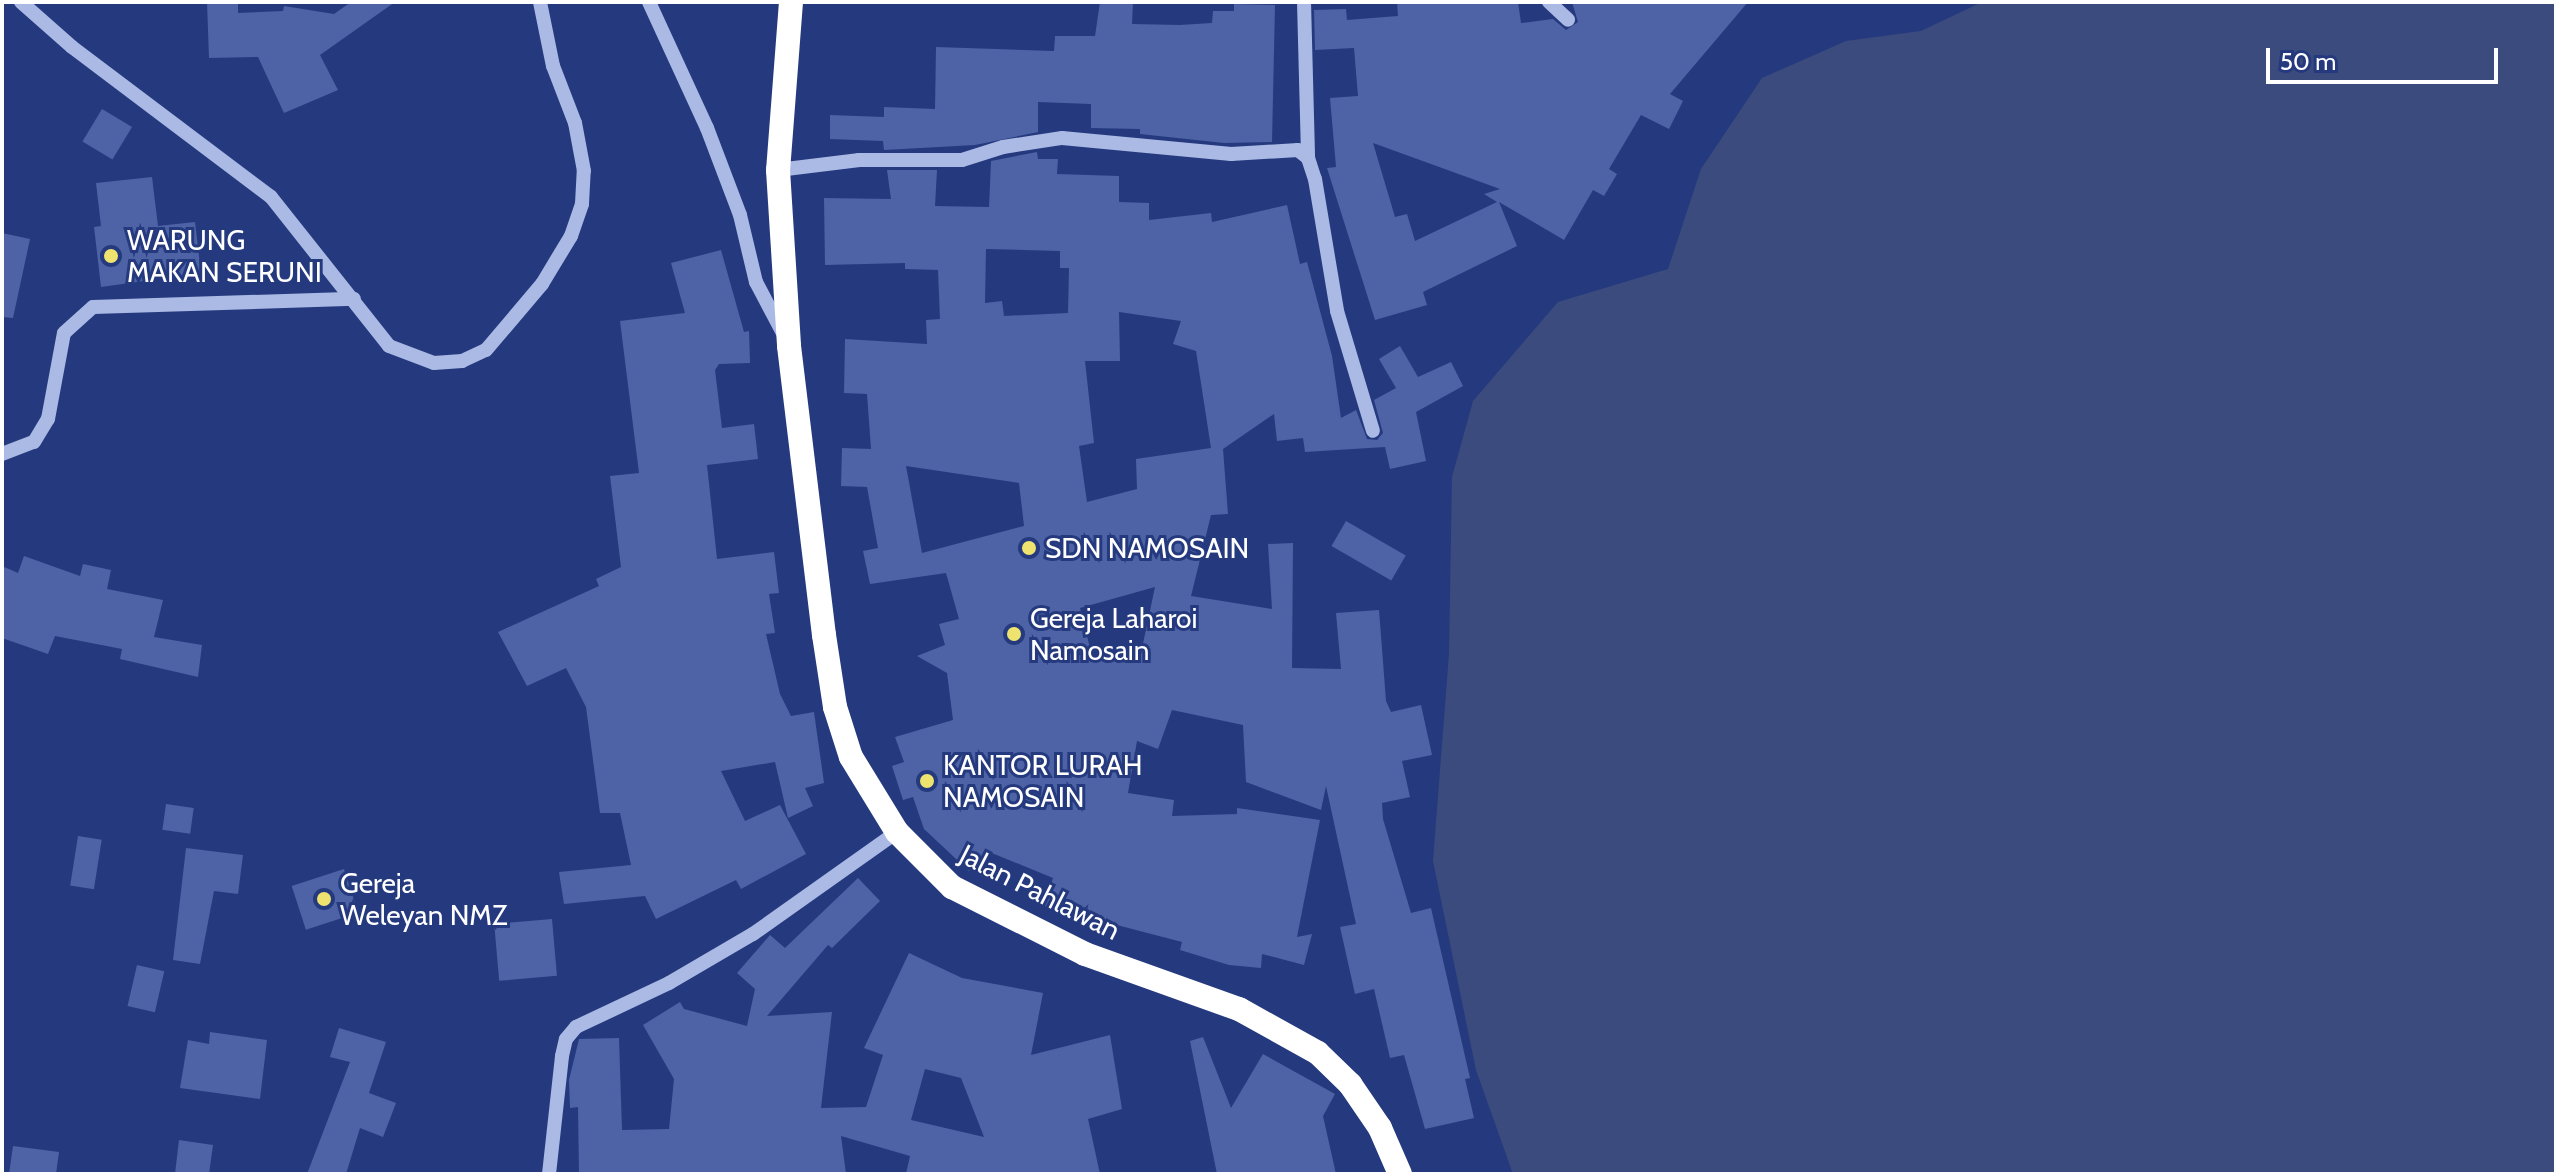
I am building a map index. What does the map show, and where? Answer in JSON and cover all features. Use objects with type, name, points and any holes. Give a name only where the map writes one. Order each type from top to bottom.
[{"type":"highway","name":"Jalan Pahlawan","points":[[791,2],[778,170],[789,346],[835,707],[851,757],[897,832],[952,887],[1085,954],[1239,1009],[1318,1053],[1350,1084],[1380,1128],[1400,1174]]},
{"type":"street","points":[[21,2],[72,47],[271,197],[389,346],[434,363],[462,361],[486,350],[542,284],[571,236],[582,204],[584,171],[575,123],[540,20],[540,2]]},
{"type":"street","points":[[649,2],[713,143],[740,215],[756,282],[789,346]]},
{"type":"street","points":[[1304,2],[1308,158],[1337,311],[1373,431]]},
{"type":"street","points":[[1549,2],[1568,20]]},
{"type":"street","points":[[778,170],[859,160],[962,160],[1062,138],[1231,154],[1298,150],[1308,158]]},
{"type":"street","points":[[2,454],[34,442],[48,419],[64,333],[93,307],[354,299]]},
{"type":"street","points":[[549,1174],[562,1056],[566,1039],[576,1027],[669,983],[753,934],[897,832]]},
{"type":"water","points":[[1982,2],[2556,2],[2556,1174],[1513,1174],[1476,1070],[1433,861],[1449,654],[1452,477],[1473,401],[1558,302],[1668,269],[1701,169],[1762,78],[1846,41],[1921,31]]},
{"type":"building","points":[[207,2],[238,2],[238,13],[283,11],[284,6],[334,14],[351,2],[395,2],[320,55],[338,90],[284,113],[258,57],[209,58]]},
{"type":"building","points":[[1100,2],[1133,2],[1132,24],[1180,25],[1212,23],[1213,11],[1234,11],[1234,4],[1275,5],[1272,142],[1224,143],[1140,134],[1140,129],[1091,128],[1091,104],[1038,102],[1038,132],[975,145],[884,150],[883,141],[830,139],[830,115],[884,117],[884,107],[935,109],[936,47],[1054,51],[1055,36],[1095,36]]},
{"type":"building","points":[[1397,2],[1518,2],[1521,23],[1553,19],[1566,30],[1578,22],[1572,2],[1748,2],[1670,94],[1683,101],[1669,129],[1641,115],[1609,169],[1617,174],[1604,196],[1593,190],[1564,240],[1499,202],[1517,246],[1423,292],[1427,305],[1375,320],[1327,168],[1336,167],[1330,98],[1358,96],[1354,48],[1315,50],[1314,10],[1346,9],[1347,20],[1398,16]],"holes":[[[1373,143],[1500,189],[1484,194],[1497,202],[1415,241],[1407,214],[1395,217]]]},
{"type":"building","points":[[102,109],[132,127],[112,160],[82,142]]},
{"type":"building","points":[[1037,152],[1038,159],[1058,159],[1057,174],[1119,176],[1119,202],[1149,203],[1149,220],[1211,213],[1212,222],[1287,205],[1300,264],[1307,262],[1332,356],[1341,418],[1356,410],[1367,439],[1377,440],[1383,433],[1374,400],[1396,388],[1379,359],[1400,346],[1418,377],[1451,362],[1463,386],[1416,412],[1426,461],[1390,469],[1385,447],[1305,452],[1303,438],[1277,441],[1274,414],[1223,449],[1228,514],[1211,515],[1191,596],[1272,609],[1268,544],[1293,543],[1292,668],[1341,669],[1336,613],[1379,610],[1386,701],[1391,712],[1421,705],[1432,755],[1402,761],[1410,797],[1382,803],[1383,819],[1411,913],[1431,908],[1470,1078],[1465,1079],[1474,1118],[1425,1129],[1404,1055],[1390,1058],[1374,989],[1355,994],[1340,927],[1356,924],[1326,786],[1321,810],[1246,782],[1243,725],[1172,710],[1158,749],[1137,741],[1128,793],[1174,800],[1172,816],[1237,814],[1237,808],[1320,820],[1297,937],[1312,934],[1304,965],[1262,954],[1261,968],[1229,965],[1180,950],[1182,942],[1044,906],[1053,878],[987,851],[969,871],[924,829],[913,797],[903,800],[892,766],[904,762],[895,737],[953,720],[947,673],[917,656],[945,645],[939,624],[959,619],[946,573],[870,584],[863,551],[878,548],[867,487],[841,486],[842,448],[871,449],[867,394],[844,393],[845,339],[927,344],[926,320],[940,319],[938,270],[905,269],[905,263],[825,265],[824,198],[891,199],[887,170],[937,170],[935,206],[989,207],[991,161]],"holes":[[[986,249],[1060,251],[1060,268],[1069,268],[1068,313],[1004,316],[1002,301],[985,303]],[[1119,312],[1181,321],[1173,344],[1196,351],[1211,448],[1136,459],[1137,489],[1087,502],[1079,446],[1094,443],[1085,361],[1120,361]],[[906,466],[1019,483],[1024,526],[922,553]],[[1155,587],[1141,653],[1093,660],[1080,608]]]},
{"type":"building","points":[[152,177],[158,226],[195,222],[201,273],[101,287],[94,227],[101,226],[96,183]]},
{"type":"building","points":[[2,233],[30,239],[13,318],[2,317]]},
{"type":"building","points":[[721,250],[744,332],[749,331],[750,363],[719,364],[715,370],[722,428],[754,424],[758,459],[707,465],[717,559],[774,552],[779,593],[769,594],[775,633],[766,634],[780,694],[791,716],[814,712],[824,783],[805,788],[813,806],[788,818],[775,762],[721,771],[745,821],[780,805],[806,854],[741,889],[736,880],[656,919],[645,896],[564,904],[559,872],[631,865],[620,813],[600,813],[586,707],[566,668],[527,686],[498,632],[599,586],[596,579],[621,567],[610,476],[639,473],[620,321],[685,313],[671,263]]},
{"type":"building","points":[[1346,521],[1406,555],[1391,581],[1332,546]]},
{"type":"building","points":[[24,556],[80,576],[83,564],[111,570],[107,589],[163,600],[154,637],[202,645],[198,677],[120,659],[122,649],[55,636],[48,654],[2,638],[2,566],[18,573]]},
{"type":"building","points":[[166,804],[194,808],[190,834],[162,830]]},
{"type":"building","points":[[78,836],[102,840],[94,889],[70,885]]},
{"type":"building","points":[[186,848],[243,855],[238,894],[214,891],[200,964],[173,960]]},
{"type":"building","name":"Gereja Weleyan NMZ","points":[[344,869],[358,913],[306,930],[292,886]]},
{"type":"building","points":[[858,878],[880,901],[832,948],[828,945],[767,1016],[832,1012],[821,1108],[866,1107],[883,1055],[864,1048],[909,953],[962,978],[1043,993],[1031,1055],[1110,1035],[1122,1109],[1088,1119],[1100,1174],[906,1174],[910,1156],[841,1136],[846,1174],[579,1174],[578,1107],[570,1108],[569,1080],[579,1039],[619,1038],[622,1130],[669,1129],[674,1079],[643,1025],[680,1002],[684,1009],[747,1026],[755,989],[737,973],[770,935],[785,948]],"holes":[[[925,1069],[961,1078],[984,1137],[911,1120]]]},
{"type":"building","points":[[552,919],[557,976],[499,981],[494,924]]},
{"type":"building","points":[[137,965],[164,971],[155,1012],[128,1006]]},
{"type":"building","points":[[339,1028],[386,1042],[369,1093],[396,1103],[383,1137],[360,1128],[346,1174],[307,1174],[350,1062],[330,1057]]},
{"type":"building","points":[[210,1032],[267,1040],[260,1099],[180,1088],[188,1040],[209,1044]]},
{"type":"building","points":[[1203,1037],[1231,1108],[1263,1054],[1335,1094],[1323,1116],[1336,1174],[1217,1174],[1190,1041]]},
{"type":"building","points":[[179,1140],[213,1145],[209,1174],[175,1174]]},
{"type":"building","points":[[13,1146],[59,1152],[56,1174],[9,1174]]},
{"type":"place","name":"WARUNG MAKAN SERUNI","points":[[111,256]]},
{"type":"place","name":"SDN NAMOSAIN","points":[[1029,548]]},
{"type":"place","name":"Gereja Laharoi Namosain","points":[[1014,634]]},
{"type":"place","name":"KANTOR LURAH NAMOSAIN","points":[[927,781]]},
{"type":"place","name":"Gereja Weleyan NMZ","points":[[324,899]]}]
